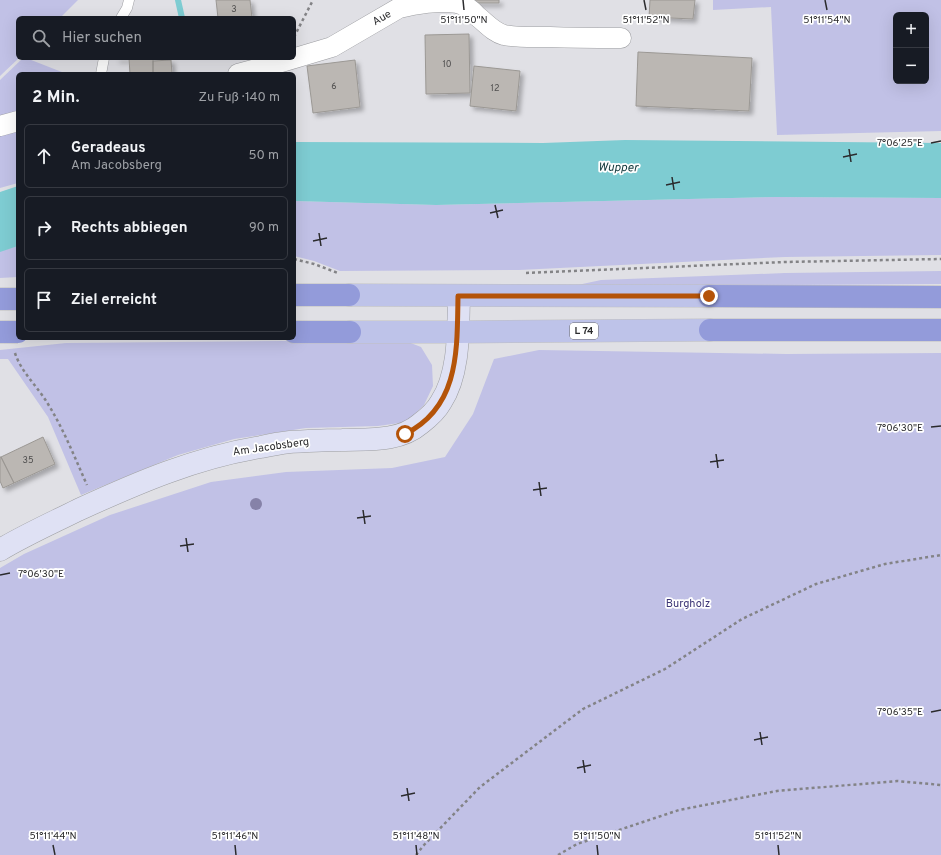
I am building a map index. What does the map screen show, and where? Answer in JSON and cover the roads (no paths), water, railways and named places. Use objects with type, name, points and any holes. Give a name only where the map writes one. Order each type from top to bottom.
[{"type":"highway","points":[[296,295],[349,295]]},
{"type":"highway","points":[[709,296],[941,297]]},
{"type":"highway","points":[[0,299],[16,298]]},
{"type":"highway","name":"L 74","points":[[710,330],[941,330]]},
{"type":"highway","points":[[0,332],[16,341]]},
{"type":"highway","name":"L 74","points":[[296,332],[350,332]]},
{"type":"main road","points":[[349,295],[709,296]]},
{"type":"main road","name":"Am Jacobsberg","points":[[0,550],[19,538],[95,502],[197,461],[238,450],[288,442],[391,437],[405,434],[416,428],[435,410],[444,397],[452,377],[457,346],[458,296]]},
{"type":"main road","name":"L 74","points":[[350,332],[710,330]]},
{"type":"street","name":"Aue","points":[[296,58],[332,47],[399,8],[426,3],[457,3],[472,11],[492,30],[500,34],[527,37],[621,38]]},
{"type":"street","name":"Aue","points":[[245,72],[288,60]]},
{"type":"street","points":[[0,126],[16,122]]},
{"type":"lane","points":[[122,16],[127,8],[129,0]]},
{"type":"lane","points":[[101,72],[104,60]]},
{"type":"water","name":"Wupper","points":[[625,140],[941,143],[941,198],[776,197],[436,205],[296,201],[296,142],[543,143]]},
{"type":"water","points":[[16,187],[16,247],[0,252],[0,192]]},
{"type":"waterway","points":[[178,0],[182,16]]},
{"type":"park label","name":"Burgholz","points":[[688,604]]}]
